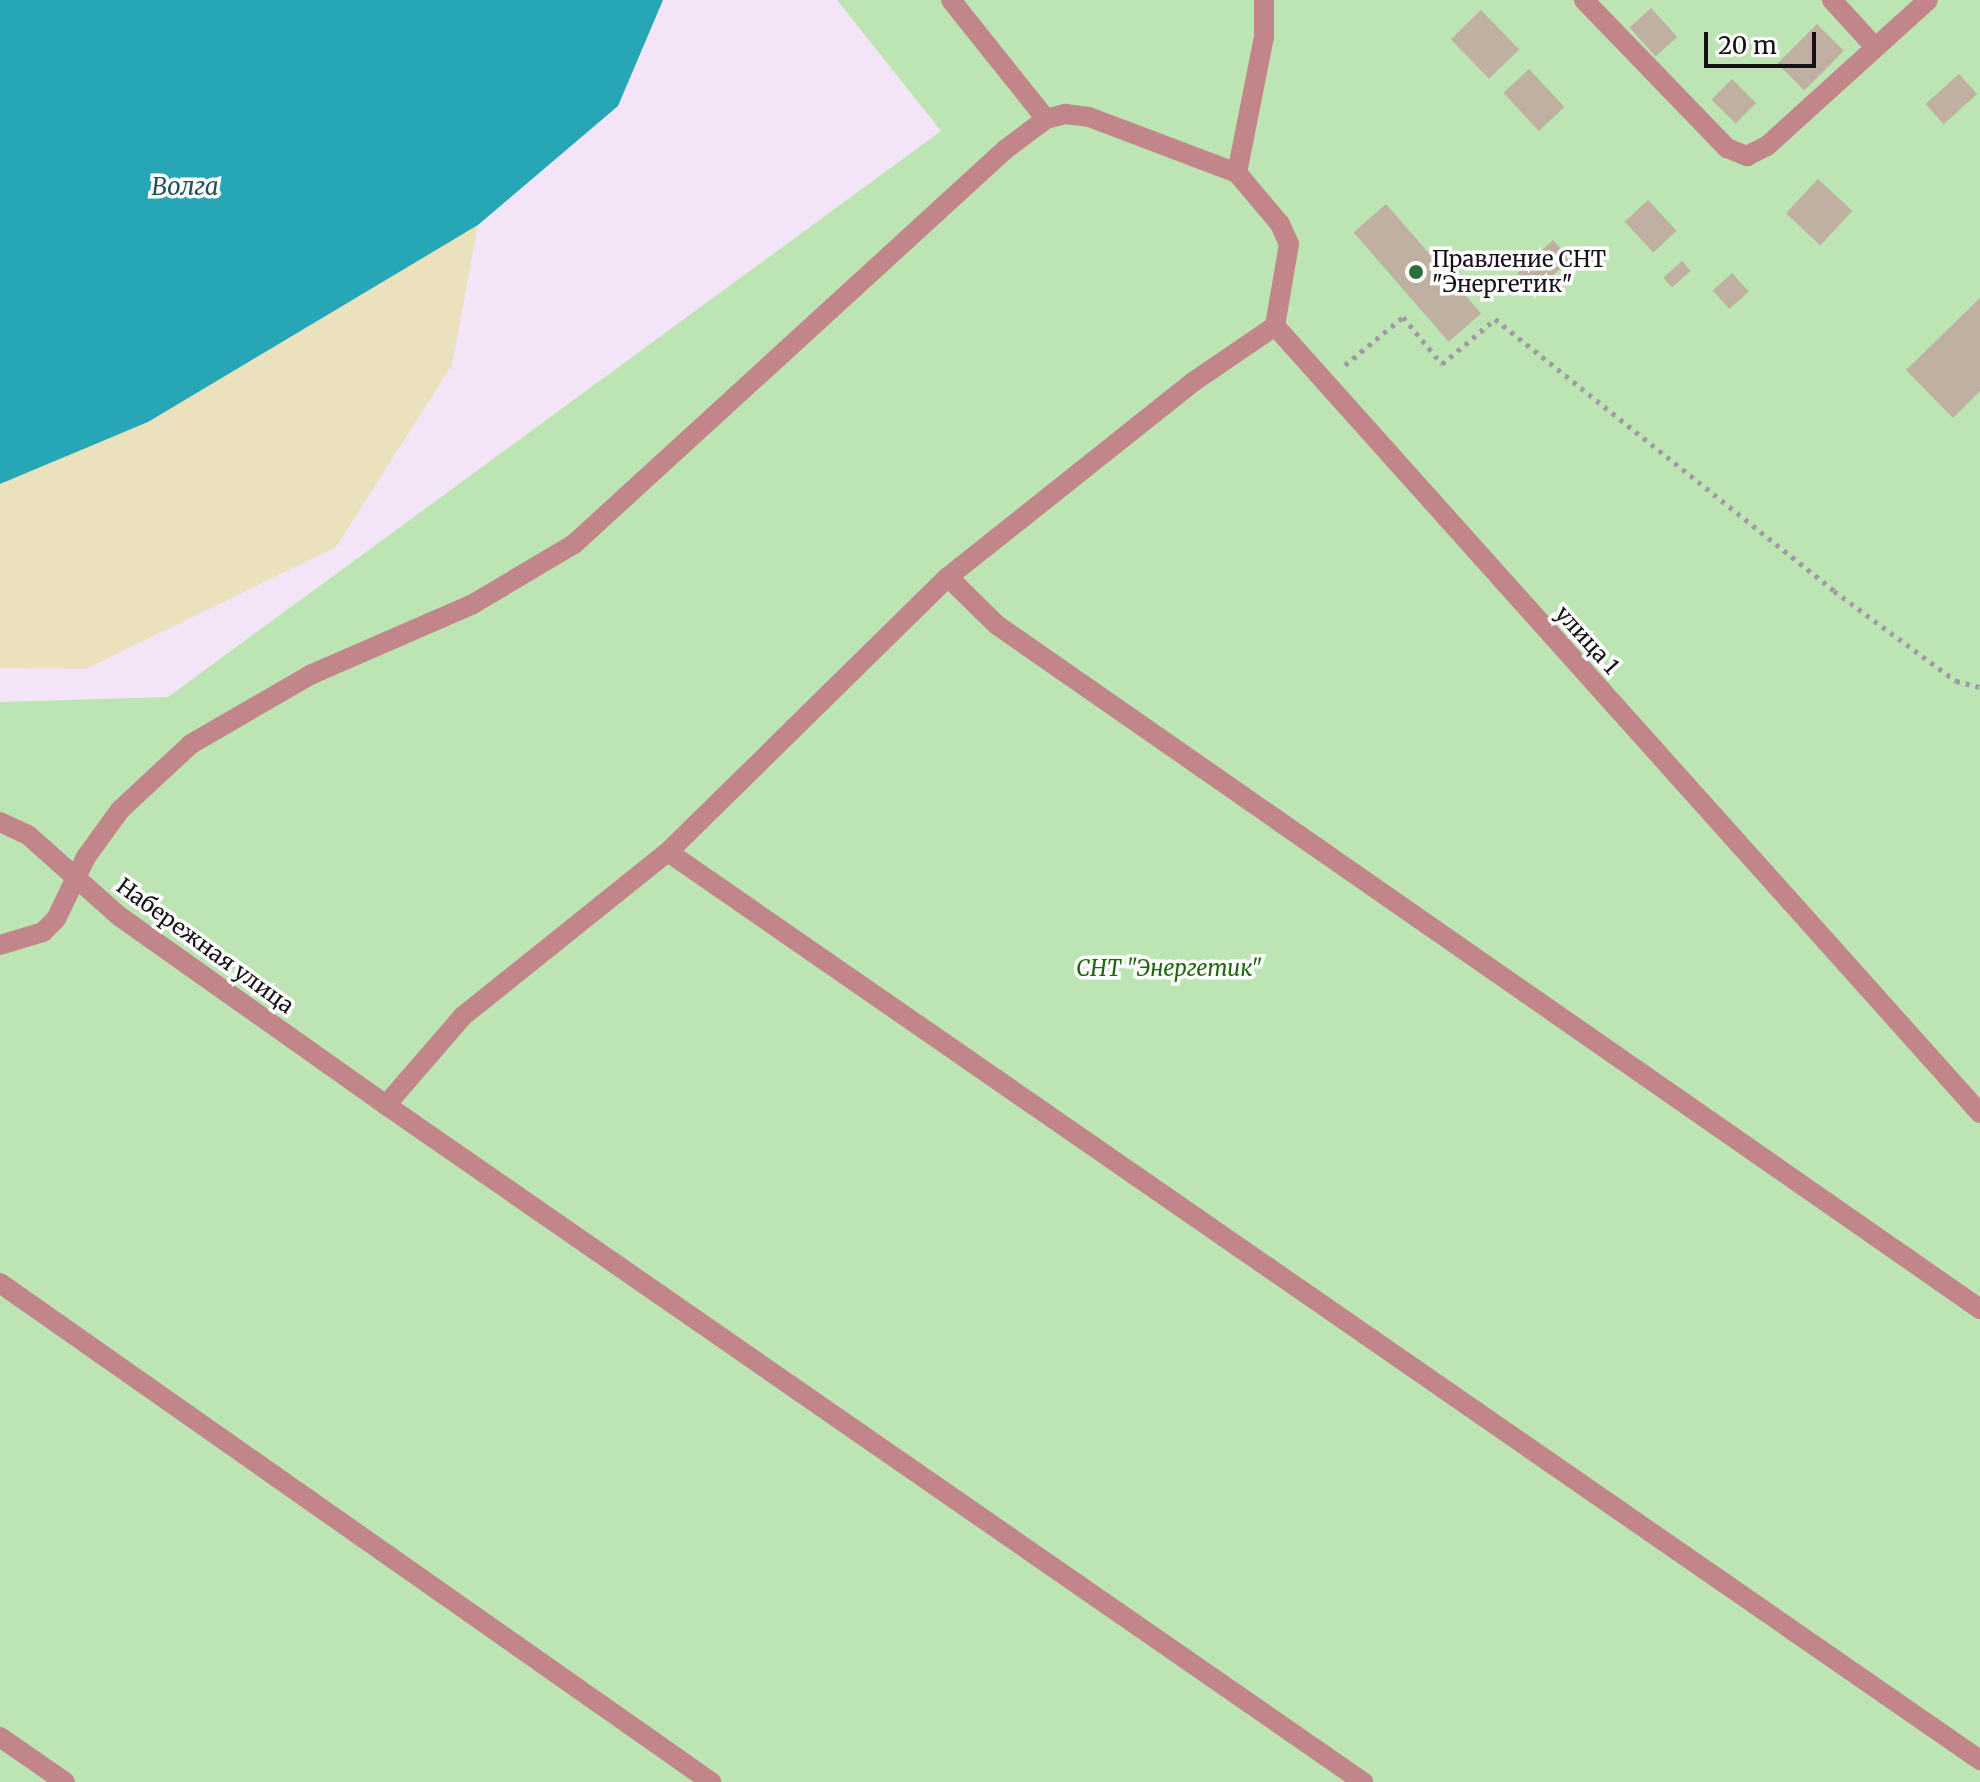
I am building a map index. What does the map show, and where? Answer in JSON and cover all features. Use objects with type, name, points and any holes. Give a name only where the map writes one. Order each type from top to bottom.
[{"type":"lane","points":[[951,0],[1046,119]]},
{"type":"lane","points":[[1237,173],[1264,37],[1264,0]]},
{"type":"lane","points":[[1584,0],[1727,148],[1747,156],[1767,146],[1928,0]]},
{"type":"lane","points":[[1832,0],[1874,46]]},
{"type":"lane","points":[[0,945],[43,932],[120,810],[191,744],[310,675],[473,604],[574,544],[1006,149],[1046,119],[1065,114],[1089,117],[1237,173],[1280,224],[1289,244],[1275,326],[1193,382],[948,577],[668,852],[463,1016],[386,1105]]},
{"type":"lane","name":"улица 1","points":[[1275,326],[1980,1113]]},
{"type":"lane","points":[[948,577],[997,625],[1980,1309]]},
{"type":"lane","name":"Набережная улица","points":[[0,822],[28,835],[119,916],[386,1105],[1363,1782]]},
{"type":"lane","points":[[668,852],[1980,1760]]},
{"type":"lane","points":[[0,1283],[711,1782]]},
{"type":"lane","points":[[0,1737],[65,1782]]},
{"type":"path","points":[[1327,381],[1403,317],[1442,364],[1495,319],[1834,591],[1956,681],[1980,687]]},
{"type":"green space","name":"СНТ \"Энергетик\"","points":[[837,0],[1980,0],[1980,1782],[0,1782],[0,702],[168,697],[941,131]]},
{"type":"sand","points":[[478,225],[452,365],[336,547],[86,669],[0,668],[0,484],[148,422]]},
{"type":"water","name":"Волга","points":[[0,0],[663,0],[618,106],[478,225],[148,422],[0,484]]},
{"type":"building","points":[[1651,8],[1677,37],[1656,56],[1629,27]]},
{"type":"building","points":[[1481,10],[1519,50],[1489,79],[1451,39]]},
{"type":"building","points":[[1817,24],[1844,51],[1804,90],[1777,64]]},
{"type":"building","points":[[1529,69],[1564,107],[1539,131],[1503,93]]},
{"type":"building","points":[[1959,74],[1977,94],[1944,124],[1926,104]]},
{"type":"building","points":[[1732,79],[1756,103],[1736,124],[1711,100]]},
{"type":"building","points":[[1818,179],[1852,211],[1820,245],[1786,213]]},
{"type":"building","points":[[1648,200],[1677,231],[1653,253],[1625,222]]},
{"type":"building","name":"Правление СНТ \"Энергетик\"","points":[[1386,204],[1481,313],[1449,342],[1354,232]]},
{"type":"building","points":[[1553,240],[1571,259],[1535,292],[1517,273]]},
{"type":"building","points":[[1682,261],[1691,271],[1672,287],[1663,278]]},
{"type":"building","points":[[1732,273],[1749,292],[1729,309],[1713,290]]},
{"type":"building","points":[[1980,298],[1980,391],[1953,418],[1906,370]]},
{"type":"place","name":"Правление СНТ \"Энергетик\"","points":[[1416,272]]}]
